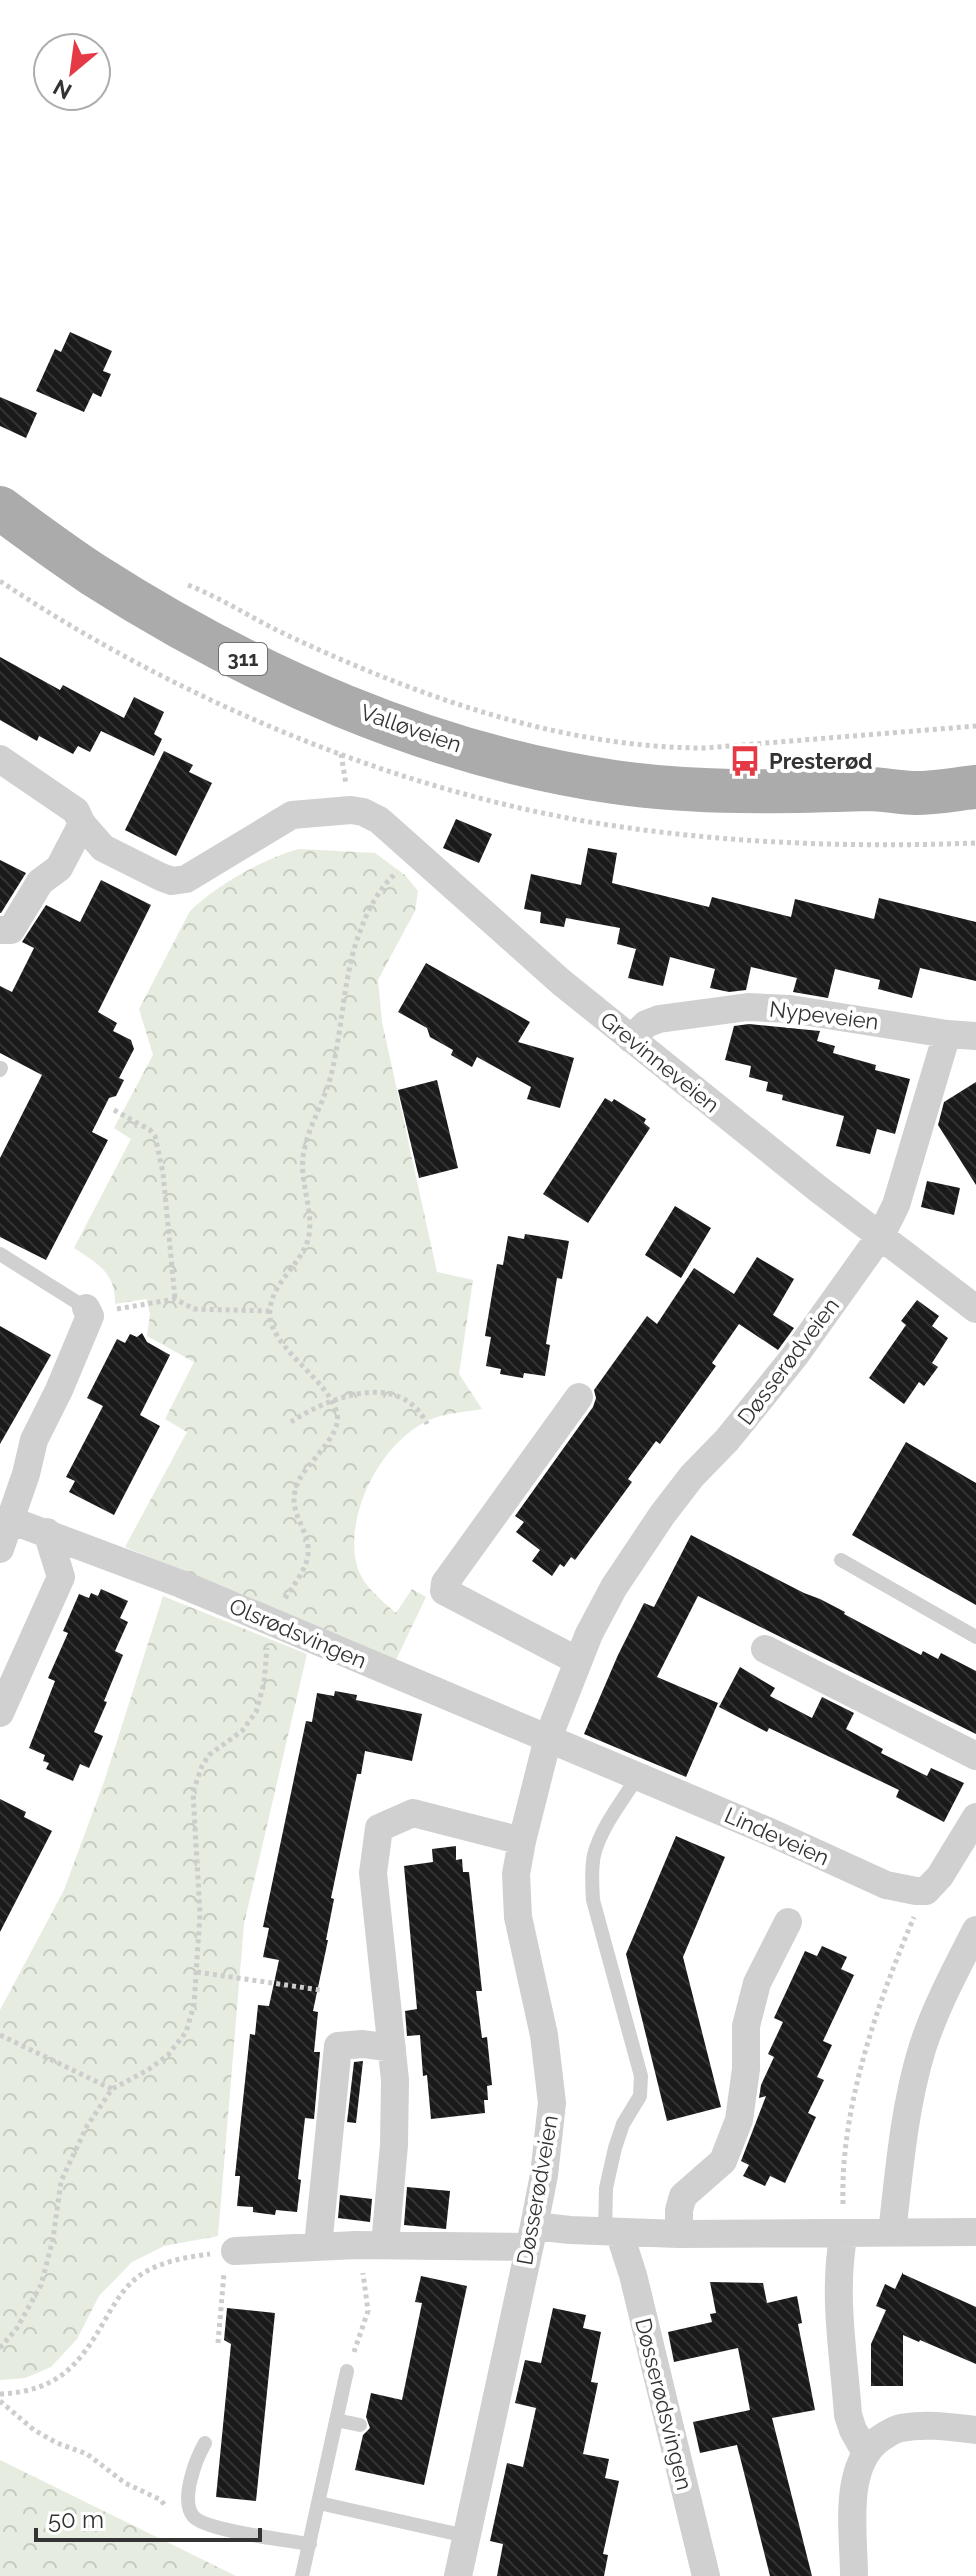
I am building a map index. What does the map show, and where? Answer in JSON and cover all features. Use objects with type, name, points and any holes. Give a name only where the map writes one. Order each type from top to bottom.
[{"type":"main road","name":"Valløveien","points":[[0,508],[93,574],[227,651],[329,700],[427,735],[537,767],[614,782],[744,793],[872,789],[916,793],[976,787]]},
{"type":"main road","name":"Valløveien","points":[[872,789],[912,774],[976,762]]},
{"type":"street","points":[[0,759],[63,800],[76,811],[82,824],[59,868],[40,882],[11,930],[0,930]]},
{"type":"street","name":"Grevinneveien","points":[[82,824],[103,848],[172,881],[186,879],[292,815],[351,810],[379,820],[561,982],[817,1188],[976,1309]]},
{"type":"street","name":"Nypeveien","points":[[631,1039],[646,1024],[659,1019],[748,1007],[790,1009],[976,1036]]},
{"type":"street","name":"Døsserødveien","points":[[458,2576],[532,2236],[544,2175],[552,2103],[544,2035],[518,1917],[516,1874],[548,1738],[578,1661],[614,1587],[662,1515],[794,1357],[881,1235],[896,1205],[947,1034]]},
{"type":"street","points":[[0,1549],[34,1440],[90,1316],[88,1311]]},
{"type":"street","points":[[578,1661],[444,1591],[445,1583],[579,1397]]},
{"type":"street","name":"Olsrødsvingen","points":[[10,1520],[181,1584],[548,1738]]},
{"type":"street","points":[[0,1713],[61,1577],[47,1532]]},
{"type":"street","points":[[765,1649],[976,1756]]},
{"type":"street","name":"Lindeveien","points":[[548,1738],[886,1885],[926,1891]]},
{"type":"street","points":[[385,2245],[394,2145],[392,2048],[373,1873],[379,1828],[413,1813],[522,1841]]},
{"type":"street","points":[[926,1891],[940,1876],[976,1817]]},
{"type":"street","points":[[679,2234],[679,2210],[683,2196],[723,2161],[739,2120],[746,2069],[746,2026],[757,1983],[788,1922]]},
{"type":"street","points":[[892,2233],[902,2145],[922,2051],[944,1993],[976,1930]]},
{"type":"street","points":[[318,2246],[338,2046],[363,2044],[392,2048]]},
{"type":"street","points":[[230,2252],[612,2232],[976,2232]]},
{"type":"street","name":"Døsserødsvingen","points":[[612,2232],[633,2275],[706,2576]]},
{"type":"street","points":[[844,2233],[839,2257],[848,2415],[866,2453]]},
{"type":"street","points":[[854,2576],[853,2483],[866,2453],[875,2442],[898,2428],[936,2426],[976,2430]]},
{"type":"lane","points":[[0,1254],[88,1311]]},
{"type":"lane","points":[[841,1560],[976,1637]]},
{"type":"lane","points":[[612,2232],[606,2188],[623,2124],[640,2096],[641,2076],[593,1900],[592,1875],[594,1854],[638,1776]]},
{"type":"lane","points":[[302,2576],[347,2371]]},
{"type":"lane","points":[[336,2420],[360,2425]]},
{"type":"lane","points":[[205,2443],[196,2459],[189,2487],[189,2508],[194,2517],[213,2527],[310,2544]]},
{"type":"lane","points":[[319,2503],[466,2536]]},
{"type":"path","points":[[186,585],[290,636],[384,677],[429,694],[565,732],[670,748],[705,748],[827,741],[976,726]]},
{"type":"path","points":[[114,1110],[155,1136],[163,1173],[175,1299]]},
{"type":"path","points":[[88,1311],[175,1299],[194,1309],[269,1311]]},
{"type":"path","points":[[291,1422],[317,1406],[382,1391],[406,1398],[420,1411],[427,1424]]},
{"type":"path","points":[[844,2233],[842,2185],[856,2095],[873,2025],[893,1966],[926,1891]]},
{"type":"path","points":[[197,1972],[320,1990]]},
{"type":"path","points":[[0,2035],[112,2089]]},
{"type":"path","points":[[347,2371],[368,2311],[368,2295],[356,2245]]},
{"type":"path","points":[[0,2394],[23,2393],[41,2387],[74,2366],[89,2349],[116,2299],[148,2270],[200,2255],[230,2252],[218,2343]]},
{"type":"path","points":[[0,2401],[34,2430],[87,2454],[125,2483],[161,2500],[177,2519],[180,2509],[189,2508]]},
{"type":"green space","points":[[299,849],[375,853],[405,875],[418,891],[415,911],[378,980],[382,1022],[437,1272],[473,1280],[459,1374],[482,1409],[434,1418],[398,1442],[371,1480],[356,1524],[354,1545],[357,1566],[373,1592],[396,1613],[412,1589],[426,1597],[395,1662],[125,1547],[187,1432],[165,1419],[194,1362],[147,1336],[150,1314],[146,1299],[115,1304],[115,1293],[104,1270],[74,1248],[131,1139],[114,1128],[153,1055],[139,1009],[190,911],[242,874]]},
{"type":"green space","points":[[163,1596],[307,1654],[244,1924],[218,2236],[164,2246],[132,2262],[99,2296],[77,2339],[51,2367],[25,2378],[0,2380],[0,2010],[64,1890],[105,1779]]},
{"type":"green space","points":[[0,2460],[236,2576],[0,2576]]},
{"type":"building","points":[[70,332],[112,351],[103,371],[111,374],[101,397],[93,393],[84,412],[36,391],[55,349],[61,352]]},
{"type":"building","points":[[0,397],[37,413],[26,438],[0,426]]},
{"type":"building","points":[[0,657],[60,690],[63,685],[124,718],[134,697],[164,712],[154,734],[162,739],[154,756],[101,731],[90,752],[78,746],[73,754],[39,736],[37,741],[0,720]]},
{"type":"building","points":[[164,751],[193,765],[189,772],[212,783],[176,856],[125,830]]},
{"type":"building","points":[[456,819],[492,834],[479,863],[443,848]]},
{"type":"building","points":[[588,848],[617,853],[612,883],[709,907],[712,897],[791,917],[795,899],[874,919],[879,898],[976,922],[976,981],[920,968],[912,998],[878,989],[880,980],[835,969],[828,998],[793,992],[797,978],[751,967],[746,990],[729,992],[710,988],[715,969],[670,957],[663,986],[628,978],[636,949],[617,944],[620,928],[566,918],[564,927],[540,923],[541,912],[524,909],[531,874],[581,885]]},
{"type":"building","points":[[0,860],[26,873],[1,913],[0,913]]},
{"type":"building","points":[[101,880],[151,905],[98,1012],[117,1023],[113,1031],[131,1040],[134,1049],[119,1078],[124,1080],[116,1096],[109,1098],[92,1132],[108,1140],[46,1260],[0,1237],[0,1158],[42,1075],[0,1053],[0,986],[12,992],[34,948],[22,942],[46,905],[80,922]]},
{"type":"building","points":[[426,963],[530,1022],[518,1042],[574,1058],[560,1108],[527,1099],[531,1087],[477,1057],[472,1067],[451,1055],[453,1050],[430,1037],[427,1028],[398,1012]]},
{"type":"building","points":[[749,1024],[820,1031],[817,1041],[835,1046],[833,1053],[876,1065],[875,1070],[910,1079],[895,1134],[877,1129],[870,1154],[836,1146],[844,1116],[782,1100],[783,1095],[766,1091],[768,1082],[749,1077],[751,1066],[725,1060],[734,1026]]},
{"type":"building","points":[[437,1080],[458,1168],[419,1178],[398,1090]]},
{"type":"building","points":[[976,1082],[976,1185],[938,1125],[944,1102]]},
{"type":"building","points":[[605,1098],[612,1102],[614,1099],[646,1119],[644,1123],[650,1128],[588,1223],[543,1194]]},
{"type":"building","points":[[927,1181],[960,1188],[954,1215],[921,1207]]},
{"type":"building","points":[[675,1206],[711,1228],[681,1278],[645,1255]]},
{"type":"building","points":[[525,1234],[569,1241],[562,1279],[557,1278],[546,1344],[550,1345],[545,1376],[524,1373],[523,1378],[500,1374],[501,1369],[486,1366],[491,1337],[485,1336],[497,1264],[503,1265],[508,1236],[524,1239]]},
{"type":"building","points":[[757,1257],[794,1279],[773,1315],[794,1328],[778,1350],[739,1324],[712,1363],[716,1366],[660,1444],[656,1441],[628,1479],[632,1482],[575,1560],[571,1557],[564,1567],[560,1564],[552,1576],[532,1561],[540,1550],[516,1532],[524,1522],[515,1516],[593,1407],[596,1398],[594,1390],[647,1316],[657,1324],[694,1268],[734,1294]]},
{"type":"building","points":[[917,1300],[939,1316],[932,1326],[948,1338],[932,1363],[938,1367],[924,1386],[919,1382],[904,1404],[869,1378],[906,1325],[901,1321]]},
{"type":"building","points":[[0,1326],[51,1355],[0,1444]]},
{"type":"building","points":[[142,1333],[147,1342],[170,1355],[140,1415],[160,1426],[114,1515],[69,1492],[75,1481],[66,1477],[103,1406],[87,1398],[117,1339],[125,1343],[130,1334],[137,1337]]},
{"type":"building","points":[[906,1442],[976,1483],[976,1605],[852,1535]]},
{"type":"building","points":[[691,1535],[845,1612],[921,1655],[923,1651],[938,1659],[941,1653],[976,1671],[976,1734],[698,1596],[657,1677],[718,1703],[686,1777],[584,1734],[644,1603],[654,1607]]},
{"type":"building","points":[[101,1589],[128,1601],[120,1618],[128,1622],[115,1651],[123,1655],[94,1732],[103,1736],[89,1768],[80,1764],[73,1781],[46,1769],[49,1763],[43,1761],[45,1755],[29,1748],[55,1681],[48,1678],[68,1633],[63,1631],[79,1594],[89,1598],[91,1593],[98,1596]]},
{"type":"building","points":[[740,1667],[775,1688],[770,1696],[812,1718],[822,1697],[854,1713],[846,1729],[883,1749],[881,1753],[927,1776],[931,1768],[964,1783],[944,1822],[896,1797],[899,1790],[769,1728],[767,1732],[719,1707]]},
{"type":"building","points":[[335,1691],[357,1695],[356,1700],[422,1714],[412,1761],[365,1751],[361,1774],[357,1774],[331,1898],[334,1899],[328,1940],[313,2011],[318,2012],[314,2052],[320,2052],[314,2119],[305,2118],[297,2212],[276,2210],[275,2215],[253,2212],[253,2207],[237,2206],[240,2176],[235,2176],[250,2034],[255,2035],[258,2005],[269,2006],[279,1960],[263,1957],[269,1928],[263,1927],[306,1721],[312,1722],[317,1693],[334,1696]]},
{"type":"building","points":[[0,1799],[26,1812],[24,1817],[52,1831],[0,1932]]},
{"type":"building","points":[[676,1836],[725,1857],[683,1957],[721,2107],[667,2121],[626,1954]]},
{"type":"building","points":[[456,1846],[456,1860],[462,1859],[463,1872],[469,1872],[482,1991],[476,1991],[482,2038],[487,2037],[492,2085],[487,2086],[485,2113],[431,2119],[420,2035],[407,2036],[405,2011],[417,2009],[404,1866],[433,1862],[432,1849]]},
{"type":"building","points":[[822,1946],[847,1957],[841,1969],[854,1975],[823,2041],[832,2045],[817,2077],[824,2080],[808,2113],[816,2117],[785,2183],[770,2176],[765,2186],[743,2176],[749,2165],[741,2161],[766,2096],[759,2098],[761,2085],[774,2057],[768,2054],[783,2022],[774,2018],[805,1951],[817,1956]]},
{"type":"building","points":[[363,2061],[356,2123],[347,2122],[354,2062]]},
{"type":"building","points":[[407,2187],[450,2191],[446,2229],[404,2225]]},
{"type":"building","points":[[340,2195],[372,2199],[370,2222],[338,2218]]},
{"type":"building","points":[[903,2272],[976,2307],[976,2364],[903,2335],[903,2386],[871,2386],[871,2344],[886,2310],[876,2306],[885,2284],[895,2289]]},
{"type":"building","points":[[421,2276],[467,2286],[424,2485],[355,2470],[363,2435],[370,2428],[366,2417],[371,2393],[402,2400],[422,2303],[415,2302]]},
{"type":"building","points":[[710,2282],[763,2283],[767,2303],[797,2296],[802,2323],[798,2324],[815,2410],[772,2418],[812,2576],[770,2576],[737,2445],[700,2453],[693,2422],[750,2410],[738,2348],[674,2362],[668,2332],[712,2322],[710,2314],[716,2313]]},
{"type":"building","points":[[227,2308],[275,2313],[256,2501],[216,2497],[231,2344],[224,2340]]},
{"type":"building","points":[[553,2308],[586,2315],[583,2328],[601,2332],[591,2382],[598,2383],[583,2454],[609,2459],[605,2478],[619,2481],[603,2554],[608,2555],[604,2576],[497,2576],[503,2544],[490,2541],[507,2463],[523,2467],[536,2408],[515,2403],[525,2360],[541,2363]]},
{"type":"place","name":"Presterød","points":[[745,761]]}]
